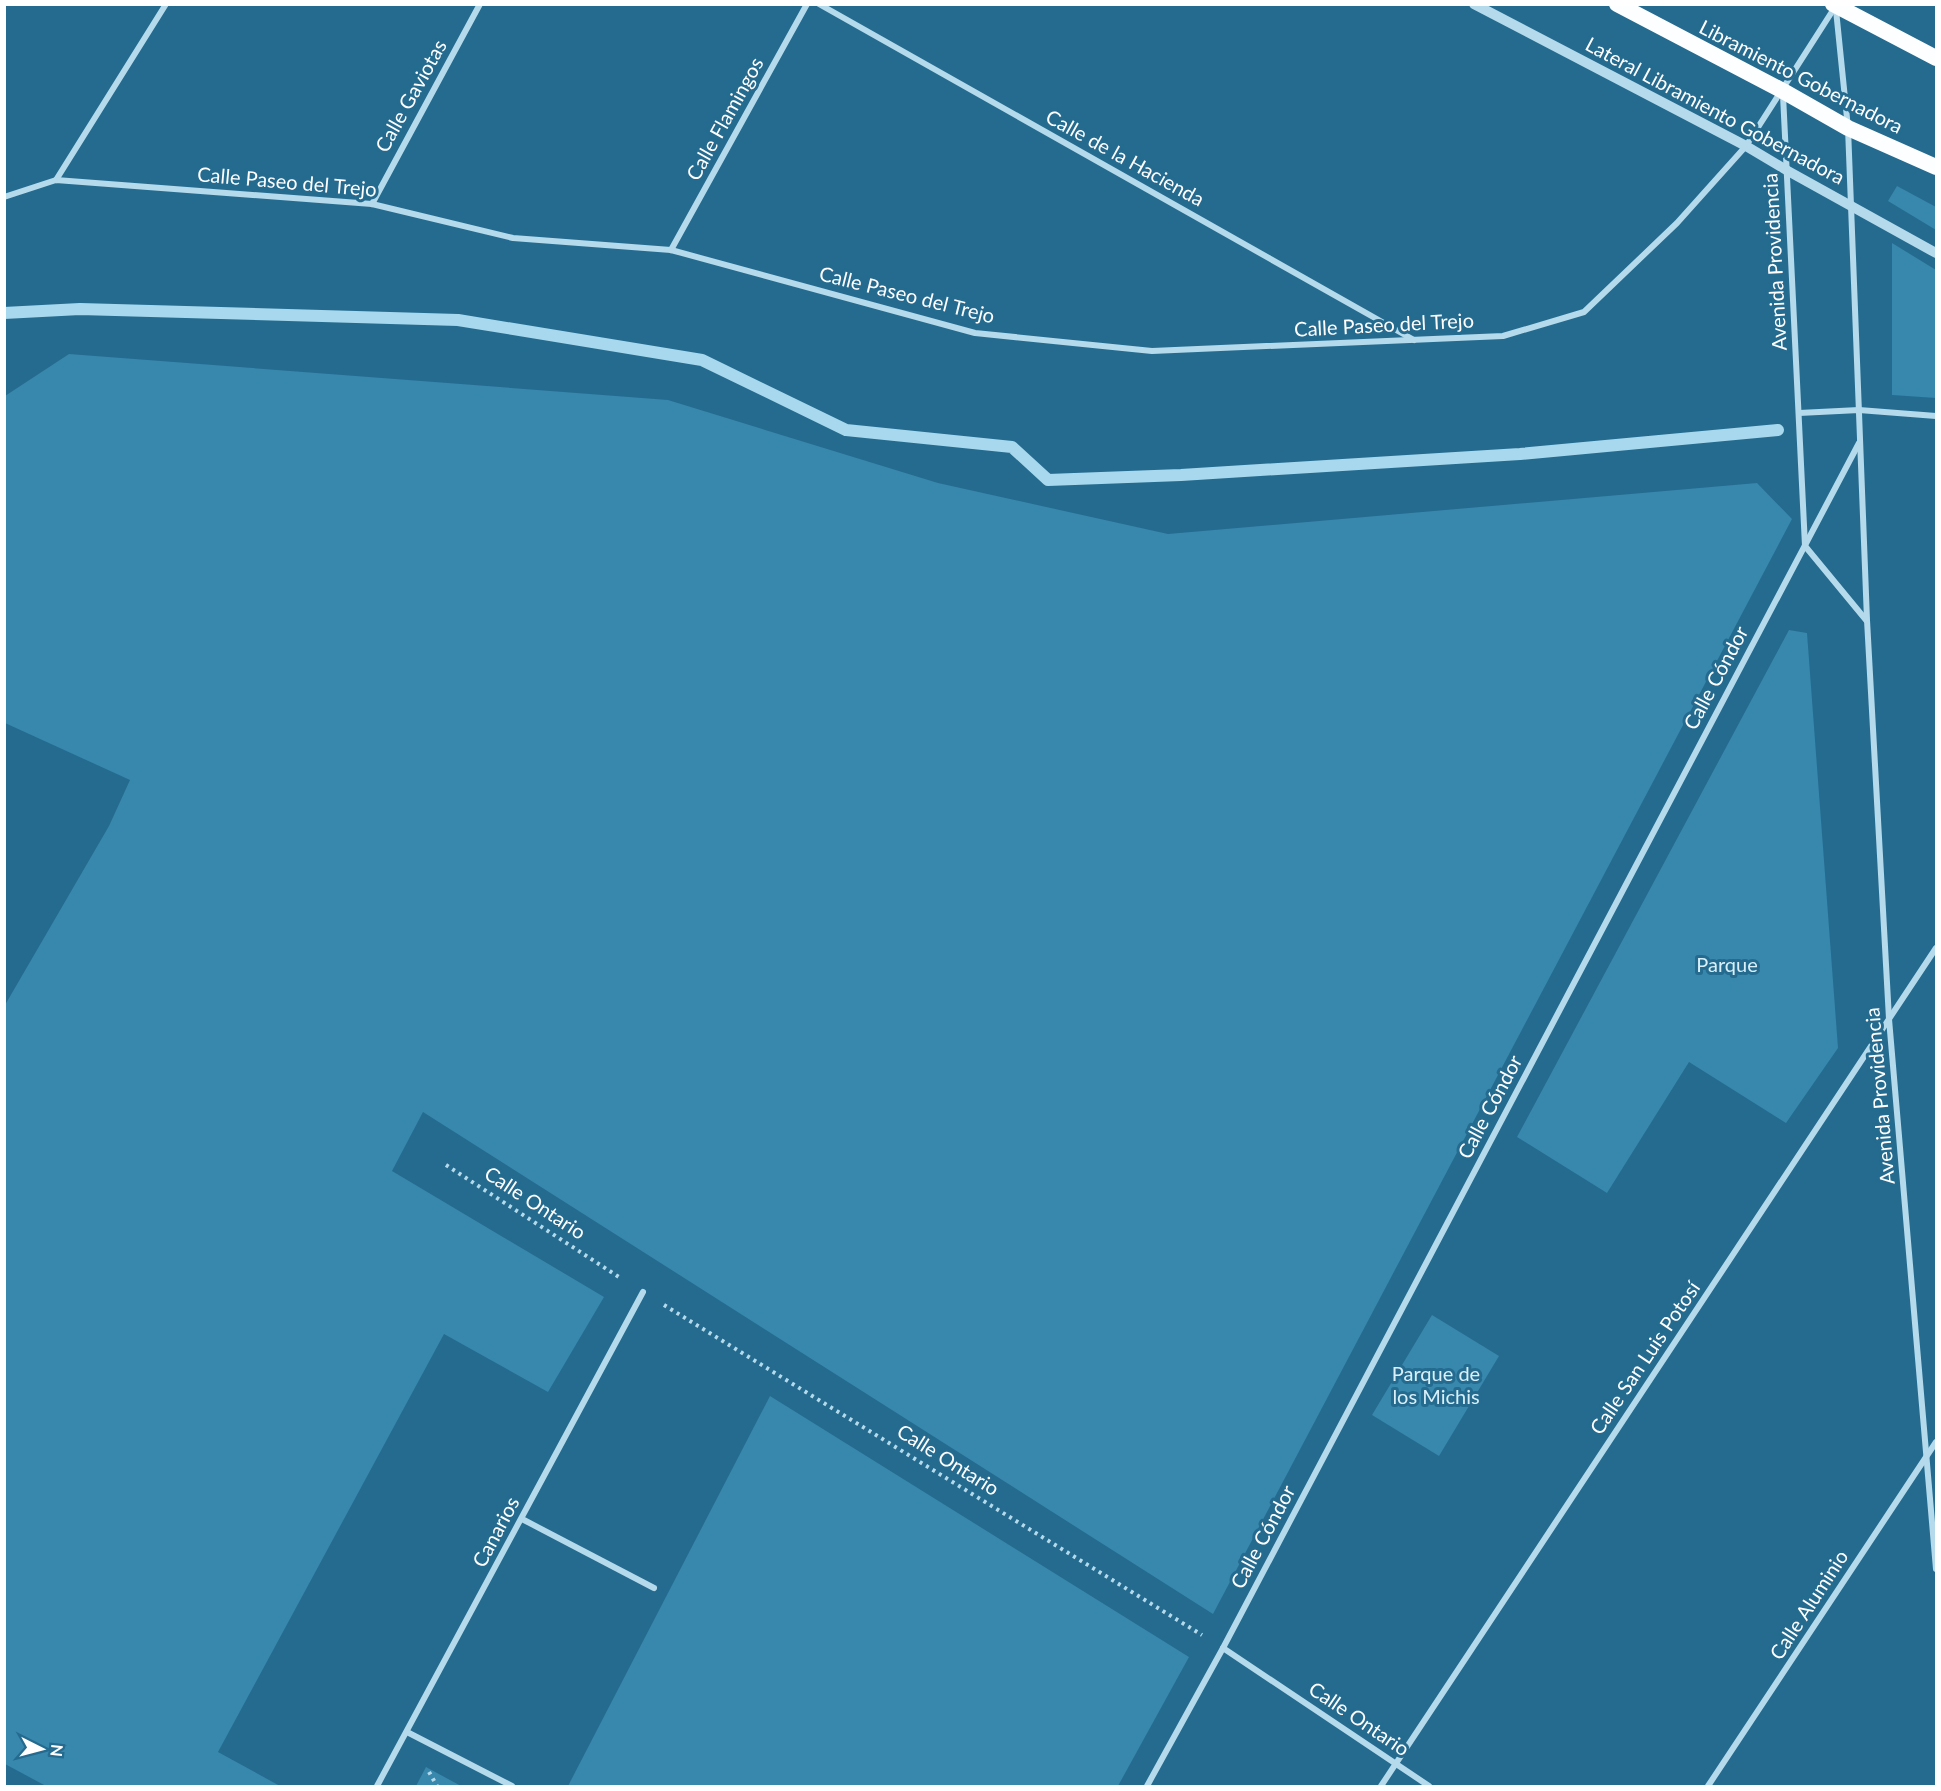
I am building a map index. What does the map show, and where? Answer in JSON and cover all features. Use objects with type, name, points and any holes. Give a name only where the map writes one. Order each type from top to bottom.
[{"type":"highway","name":"Libramiento Gobernadora","points":[[1617,4],[1783,91],[1848,128],[1936,167]]},
{"type":"highway","points":[[1835,5],[1936,58]]},
{"type":"street","points":[[56,180],[166,4]]},
{"type":"street","name":"Calle Gaviotas","points":[[372,204],[480,4]]},
{"type":"street","name":"Calle Flamingos","points":[[671,250],[807,4]]},
{"type":"street","name":"Calle de la Hacienda","points":[[819,4],[1415,340]]},
{"type":"street","name":"Lateral Libramiento Gobernadora","points":[[1474,4],[1746,146],[1936,253]]},
{"type":"street","points":[[1783,91],[1835,5]]},
{"type":"street","name":"Avenida Providencia","points":[[1835,5],[1848,128],[1867,620],[1889,1019],[1936,1569]]},
{"type":"street","name":"Calle Paseo del Trejo","points":[[4,197],[56,180],[372,204],[513,238],[671,250],[975,333],[1152,351],[1503,336],[1584,312],[1677,223],[1746,146],[1783,91]]},
{"type":"street","name":"Avenida Providencia","points":[[1783,91],[1805,546]]},
{"type":"street","points":[[1799,413],[1859,410],[1936,416]]},
{"type":"street","name":"Calle Cóndor","points":[[1147,1786],[1223,1648],[1859,443]]},
{"type":"street","points":[[1805,546],[1867,620]]},
{"type":"street","name":"Calle San Luis Potosí","points":[[1381,1786],[1936,948]]},
{"type":"street","name":"Canarios","points":[[378,1786],[643,1292]]},
{"type":"street","name":"Calle Aluminio","points":[[1708,1786],[1936,1442]]},
{"type":"street","points":[[522,1519],[654,1588]]},
{"type":"street","name":"Calle Ontario","points":[[1223,1648],[1429,1786]]},
{"type":"street","points":[[407,1732],[512,1786]]},
{"type":"path","name":"Calle Ontario","points":[[446,1165],[643,1292],[1223,1648]]},
{"type":"green space","points":[[1897,186],[1936,207],[1936,230],[1888,201]]},
{"type":"green space","points":[[1892,243],[1936,270],[1936,398],[1892,395]]},
{"type":"green space","points":[[69,354],[668,400],[938,483],[1168,534],[1757,483],[1792,519],[1213,1614],[423,1112],[392,1171],[604,1297],[548,1392],[444,1334],[218,1752],[280,1786],[46,1786],[5,1764],[5,1005],[109,826],[130,780],[5,723],[5,396]]},
{"type":"green space","name":"Parque","points":[[1789,630],[1807,633],[1838,1048],[1786,1123],[1689,1062],[1607,1193],[1517,1137]]},
{"type":"green space","name":"Parque de los Michis","points":[[1432,1315],[1499,1356],[1439,1456],[1372,1415]]},
{"type":"green space","points":[[770,1396],[1189,1657],[1118,1786],[568,1786]]},
{"type":"green space","points":[[426,1767],[461,1786],[416,1786]]},
{"type":"waterway","points":[[4,313],[80,309],[458,320],[702,360],[846,430],[1012,447],[1048,480],[1181,475],[1520,454],[1778,430]]}]
